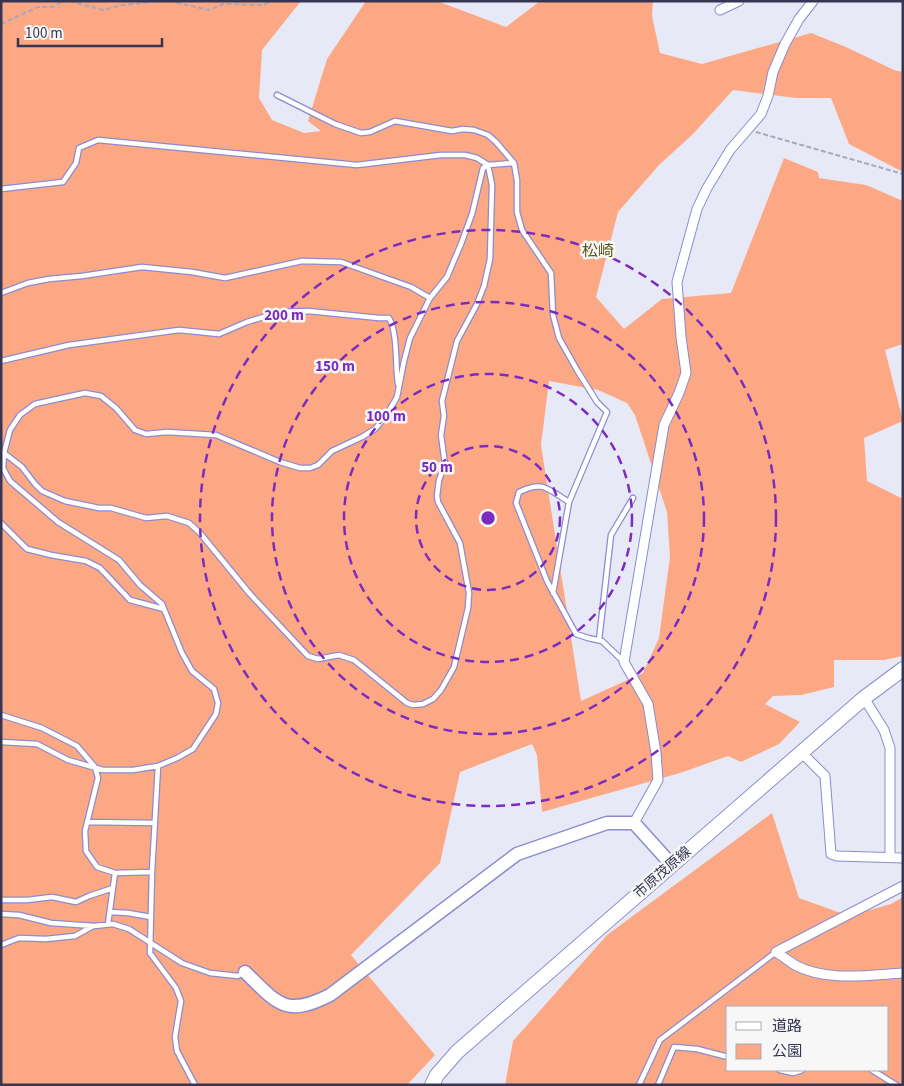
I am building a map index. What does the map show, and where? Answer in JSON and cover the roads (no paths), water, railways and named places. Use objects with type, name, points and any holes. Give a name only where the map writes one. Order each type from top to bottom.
[{"type":"main road","name":"市原茂原線","points":[[432,1085],[437,1075],[457,1052],[801,752],[864,698],[903,669]]},
{"type":"street","points":[[720,10],[739,1]]},
{"type":"street","points":[[634,823],[658,780],[656,753],[648,704],[624,662],[664,425],[686,373],[677,282],[696,209],[730,150],[761,114],[768,96],[773,72],[785,44],[799,19],[813,1]]},
{"type":"street","points":[[864,698],[884,730],[890,748],[890,857]]},
{"type":"street","points":[[801,752],[825,776],[831,854],[837,856],[903,858]]},
{"type":"street","points":[[244,972],[274,1000],[287,1006],[314,1002],[330,995],[517,854],[607,823],[634,823],[671,864]]},
{"type":"street","points":[[903,886],[776,952],[797,966],[824,974],[856,976],[903,973]]},
{"type":"lane","points":[[277,95],[335,124],[361,133],[370,132],[395,121],[452,131],[474,130],[488,135],[514,163],[517,180],[517,212],[522,230],[551,273],[553,315],[559,338],[597,402],[607,412],[569,502],[553,593]]},
{"type":"lane","points":[[1,189],[63,182],[76,163],[79,148],[98,140],[357,165],[441,155],[465,155],[477,158],[488,165],[492,185],[490,259],[484,286],[477,304],[457,341],[442,401],[444,416],[442,435],[444,464],[437,496],[438,502],[460,543],[468,593],[468,608],[454,666],[441,690],[433,699],[423,704],[412,705],[406,703],[354,660],[340,656],[318,659],[308,656],[250,594],[200,533],[189,523],[167,516],[146,518],[111,508],[99,508],[65,501],[42,491],[22,467],[4,453]]},
{"type":"lane","points":[[1,742],[37,744],[68,760],[103,770],[126,770],[158,766],[193,749],[216,714],[218,702],[214,689],[192,671],[182,653],[162,604],[140,585],[118,560],[58,522],[10,481],[3,468],[4,453],[10,430],[20,415],[36,404],[85,393],[101,396],[116,408],[135,430],[146,434],[167,432],[216,435],[232,440],[280,462],[300,468],[310,468],[318,465],[332,451],[362,438],[375,429],[386,416],[397,397],[410,338],[430,298],[447,277],[472,214],[483,168],[488,165],[514,163]]},
{"type":"lane","points":[[1,293],[28,283],[49,279],[142,267],[192,272],[226,278],[302,261],[341,262],[411,287],[430,298]]},
{"type":"lane","points":[[1,362],[69,345],[179,330],[219,334],[247,322],[280,312],[308,311],[389,318],[394,327],[395,366],[398,387]]},
{"type":"lane","points":[[569,502],[541,486],[533,486],[519,492],[516,503],[546,581],[576,634],[602,641],[624,662]]},
{"type":"lane","points":[[599,640],[611,536],[633,498]]},
{"type":"lane","points":[[1,523],[27,549],[51,556],[86,561],[100,568],[130,600],[164,609]]},
{"type":"lane","points":[[1,715],[42,728],[77,746],[95,767],[98,778],[85,831],[86,851],[97,867],[115,873],[152,872]]},
{"type":"lane","points":[[158,766],[150,953],[176,988],[181,1001],[175,1037],[177,1051],[195,1085]]},
{"type":"lane","points":[[88,822],[155,823]]},
{"type":"lane","points":[[108,924],[115,873]]},
{"type":"lane","points":[[1,900],[27,900],[52,897],[76,902],[113,888]]},
{"type":"lane","points":[[110,912],[151,917]]},
{"type":"lane","points":[[1,914],[19,915],[51,923],[94,926],[113,924],[129,929],[182,963],[210,973],[238,976],[244,972]]},
{"type":"lane","points":[[1,945],[19,938],[46,939],[75,936],[94,926]]},
{"type":"lane","points":[[639,1085],[660,1040],[776,952]]},
{"type":"lane","points":[[658,1085],[674,1047],[726,1057]]},
{"type":"lane","points":[[783,1071],[793,1074],[800,1071]]},
{"type":"lane","points":[[874,1071],[896,1085]]},
{"type":"district","name":"松崎","points":[[598,250]]}]
